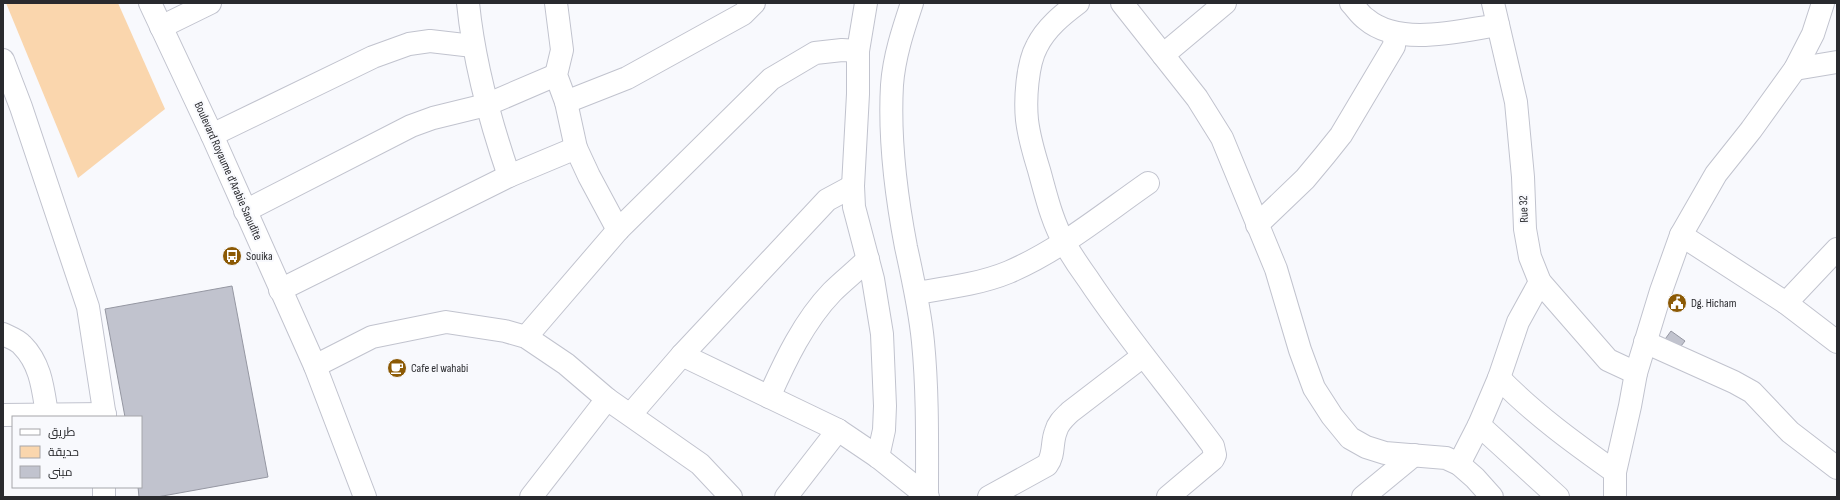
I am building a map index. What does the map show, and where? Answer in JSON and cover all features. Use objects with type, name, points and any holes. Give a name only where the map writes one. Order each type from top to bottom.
[{"type":"street","name":"Boulevard Royaume d'Arabie Saoudite","points":[[150,3],[212,134],[314,366],[365,497]]},
{"type":"street","points":[[162,27],[210,3]]},
{"type":"street","points":[[468,3],[473,46],[486,105],[509,176]]},
{"type":"street","points":[[556,3],[562,50],[556,75],[566,102],[576,148],[588,176],[618,230]]},
{"type":"street","points":[[566,102],[627,78],[742,14],[754,3]]},
{"type":"street","points":[[866,3],[858,51],[858,94],[853,186],[854,207],[873,279],[882,334],[884,430],[878,457]]},
{"type":"street","points":[[912,3],[901,36],[894,70],[892,85],[893,144],[899,204],[916,293],[923,343],[927,497]]},
{"type":"street","points":[[1078,3],[1063,14],[1051,26],[1042,36],[1036,47],[1031,62],[1026,102],[1027,121],[1048,204],[1064,244],[1102,300],[1143,356],[1213,446],[1215,455],[1209,463],[1168,497]]},
{"type":"street","points":[[1122,3],[1197,98],[1222,138],[1276,269],[1300,350],[1314,388],[1332,416],[1350,438],[1366,447],[1385,453],[1446,458],[1459,464],[1475,478],[1492,497]]},
{"type":"street","points":[[1163,55],[1225,3]]},
{"type":"street","points":[[1351,3],[1366,20],[1395,34],[1415,35],[1451,32],[1498,25]]},
{"type":"street","name":"Rue 32","points":[[1492,3],[1516,102],[1523,177],[1525,229],[1530,257],[1540,282],[1608,360],[1636,373]]},
{"type":"street","points":[[1615,497],[1615,472],[1636,373],[1681,235],[1716,174],[1751,130],[1795,69],[1813,34],[1823,3]]},
{"type":"street","points":[[1257,225],[1305,179],[1341,134],[1394,46],[1395,34]]},
{"type":"street","points":[[212,134],[373,56],[409,44],[430,42],[473,46]]},
{"type":"street","points":[[526,337],[618,230],[771,79],[815,53],[842,50],[858,51]]},
{"type":"street","points":[[3,60],[21,107],[88,307],[105,416],[47,414],[3,415]]},
{"type":"street","points":[[1795,69],[1837,62]]},
{"type":"street","points":[[246,211],[411,126],[433,118],[486,105],[556,75]]},
{"type":"street","points":[[280,290],[509,176],[576,148]]},
{"type":"street","points":[[916,293],[970,284],[1007,272],[1064,244],[1148,183]]},
{"type":"street","points":[[631,414],[682,355],[827,200],[853,186]]},
{"type":"street","points":[[1681,235],[1786,304],[1837,342]]},
{"type":"street","points":[[1786,304],[1837,249]]},
{"type":"street","points":[[769,397],[782,368],[816,311],[831,293],[868,259]]},
{"type":"street","points":[[1459,464],[1479,425],[1499,378],[1518,322],[1540,282]]},
{"type":"street","points":[[314,366],[372,337],[446,322],[505,331],[526,337],[566,364],[608,400],[631,414],[700,464],[731,497]]},
{"type":"street","points":[[3,334],[21,344],[35,362],[42,383],[47,414]]},
{"type":"street","points":[[1645,342],[1752,392],[1790,432],[1837,468]]},
{"type":"street","points":[[682,355],[838,430],[878,457],[927,497]]},
{"type":"street","points":[[989,497],[1047,465],[1051,459],[1056,430],[1060,422],[1074,409],[1143,356]]},
{"type":"street","points":[[1499,378],[1522,402],[1575,444],[1615,472]]},
{"type":"street","points":[[531,497],[608,400]]},
{"type":"street","points":[[1479,425],[1558,497]]},
{"type":"street","points":[[786,497],[838,430]]},
{"type":"street","points":[[1363,497],[1414,455]]},
{"type":"green space","points":[[6,3],[118,3],[165,109],[78,178]]},
{"type":"building","points":[[232,286],[268,477],[157,497],[139,497],[138,488],[142,488],[142,416],[125,416],[105,309]]},
{"type":"building","points":[[1671,331],[1685,341],[1677,351],[1663,342]]},
{"type":"place","name":"Souika","points":[[232,256]]},
{"type":"place","name":"Dg. Hicham","points":[[1677,303]]},
{"type":"place","name":"Cafe el wahabi","points":[[397,368]]}]
